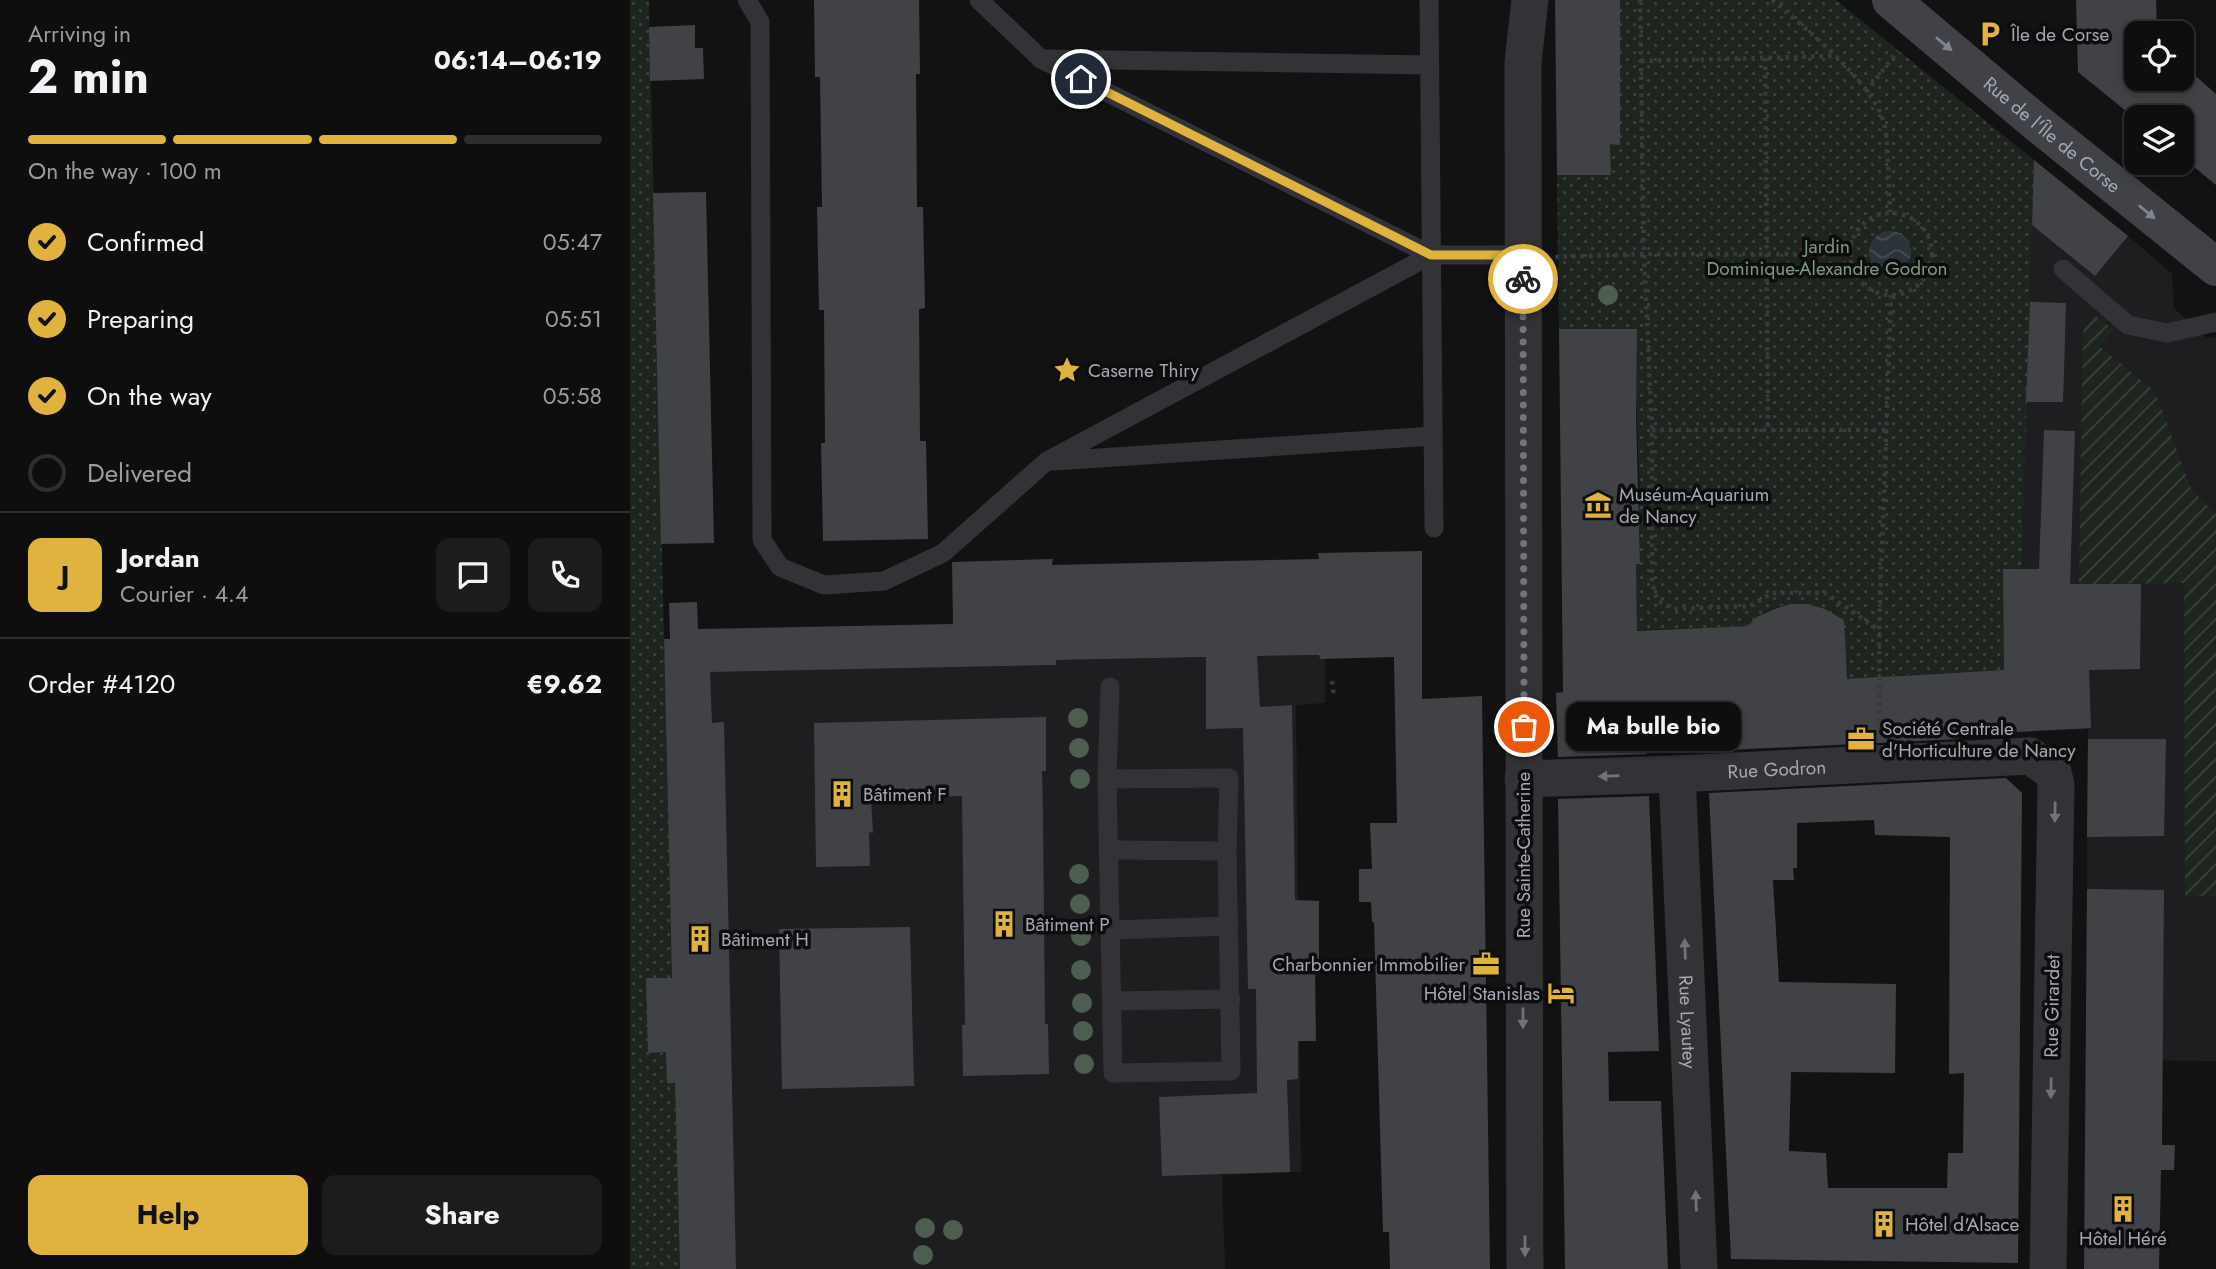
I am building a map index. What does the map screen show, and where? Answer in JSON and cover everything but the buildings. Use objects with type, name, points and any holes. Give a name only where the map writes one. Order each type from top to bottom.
[{"type":"main road","name":"Rue de l'Île de Corse","points":[[1891,0],[2037,123],[2216,267]]},
{"type":"street","name":"Rue Sainte-Catherine","points":[[1507,0],[1523,62]]},
{"type":"street","name":"Rue Sainte-Catherine","points":[[1525,1269],[1522,819],[1523,62],[1530,0]]},
{"type":"street","name":"Rue Godron","points":[[1524,779],[2029,756]]},
{"type":"street","name":"Rue Girardet","points":[[2029,756],[2053,772],[2056,785],[2048,1269]]},
{"type":"street","name":"Rue Lyautey","points":[[1677,774],[1699,1269]]},
{"type":"lane","points":[[747,0],[760,22],[762,540],[780,567],[824,584],[884,580],[943,553],[1047,461],[1431,255]]},
{"type":"lane","points":[[979,0],[1041,59],[1431,255],[1523,255]]},
{"type":"lane","points":[[1429,0],[1434,528]]},
{"type":"lane","points":[[1041,59],[1429,65]]},
{"type":"lane","points":[[2063,269],[2128,325],[2167,333],[2216,322]]},
{"type":"lane","points":[[1047,461],[1433,436]]},
{"type":"lane","points":[[1107,779],[1229,778],[1227,850],[1231,1071],[1113,1073],[1107,779],[1110,687]]},
{"type":"lane","points":[[1108,850],[1227,850]]},
{"type":"lane","points":[[1110,930],[1229,926]]},
{"type":"lane","points":[[1112,1001],[1231,999]]},
{"type":"path","points":[[1640,0],[1644,254],[1651,430],[1652,582],[1657,600],[1673,609],[1750,606],[1772,593],[1825,593],[1879,631]]},
{"type":"path","points":[[1772,0],[1837,56],[1866,92],[1884,124],[1890,212]]},
{"type":"path","points":[[1866,92],[1898,50],[1898,45]]},
{"type":"path","points":[[1641,61],[1837,56]]},
{"type":"path","points":[[1765,58],[1768,430]]},
{"type":"path","points":[[1890,212],[1906,215],[1918,222],[1927,233],[1932,246],[1932,259],[1927,275],[1905,293],[1891,295],[1866,287],[1856,275],[1849,254],[1855,234],[1864,222],[1876,215],[1890,212]]},
{"type":"path","points":[[1523,255],[1558,257],[1644,254],[1849,254]]},
{"type":"path","points":[[1880,738],[1879,631],[1891,295]]},
{"type":"path","points":[[1651,430],[1885,430]]},
{"type":"path","points":[[1332,681],[1334,698]]},
{"type":"shaded area","points":[[2034,160],[2172,274],[2174,308],[2207,338],[2216,337],[2216,1061],[2086,1060],[2088,729],[1978,734],[2003,569],[2022,569]]},
{"type":"shaded area","points":[[1319,655],[1320,659],[1325,659],[1325,703],[1296,705],[1301,1172],[1222,1175],[1225,1269],[680,1269],[675,1084],[667,1083],[674,1052],[648,1052],[646,978],[672,977],[665,673],[1056,665],[1056,660]]},
{"type":"green space","points":[[630,0],[649,0],[672,978],[647,978],[649,1052],[674,1052],[667,1083],[675,1083],[680,1269],[630,1269]]},
{"type":"green space","name":"Jardin Dominique-Alexandre Godron","points":[[1620,0],[1836,0],[2034,160],[2022,569],[2003,569],[2004,670],[1891,676],[1890,738],[1847,679],[1841,618],[1824,610],[1808,605],[1790,604],[1765,612],[1751,626],[1624,631],[1637,617],[1636,571],[1633,565],[1640,564],[1636,499],[1640,497],[1636,394],[1637,329],[1559,329],[1557,175],[1611,174],[1610,144],[1619,145]]},
{"type":"green space","points":[[2094,315],[2113,329],[2100,347],[2155,391],[2191,489],[2216,514],[2216,896],[2185,896],[2184,583],[2079,584],[2083,331]]},
{"type":"water","points":[[1890,231],[1905,237],[1911,252],[1905,267],[1890,273],[1875,267],[1869,252],[1875,237]]},
{"type":"way so far","points":[[1523,279],[1524,727]]},
{"type":"place","name":"Île de Corse","points":[[1990,34]]},
{"type":"place","name":"Caserne Thiry","points":[[1067,370]]},
{"type":"place","name":"Muséum-Aquarium de Nancy","points":[[1598,505]]},
{"type":"place","name":"Ma bulle bio","points":[[1524,727]]},
{"type":"place","name":"Société Centrale d'Horticulture de Nancy","points":[[1861,739]]},
{"type":"place","name":"Bâtiment F","points":[[842,794]]},
{"type":"place","name":"Bâtiment P","points":[[1004,924]]},
{"type":"place","name":"Bâtiment H","points":[[700,939]]},
{"type":"place","name":"Charbonnier Immobilier","points":[[1486,964]]},
{"type":"place","name":"Hôtel Stanislas","points":[[1561,993]]},
{"type":"place","name":"Hôtel Héré","points":[[2123,1209]]},
{"type":"place","name":"Hôtel d'Alsace","points":[[1884,1224]]},
{"type":"route","points":[[1081,79],[1431,255],[1523,255],[1523,279]]}]
